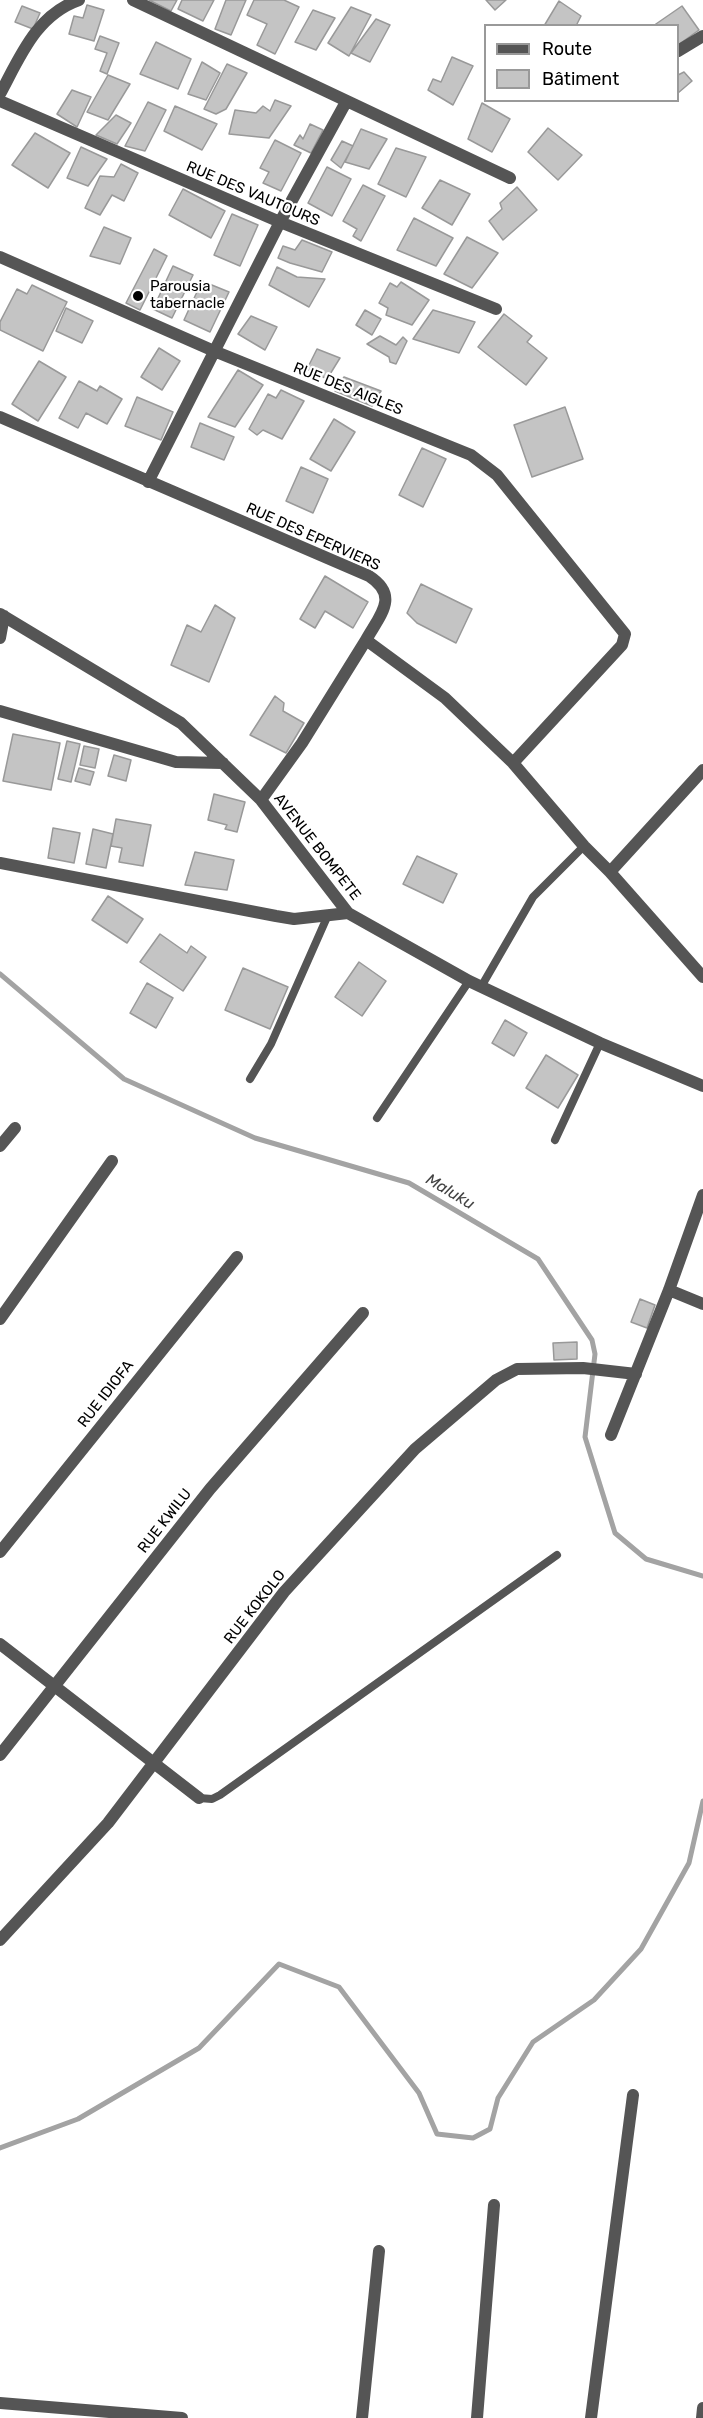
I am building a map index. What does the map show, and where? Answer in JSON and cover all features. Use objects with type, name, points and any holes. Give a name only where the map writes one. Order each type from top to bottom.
[{"type":"street","points":[[0,94],[28,41],[44,22],[67,4],[79,0]]},
{"type":"street","points":[[133,0],[510,178]]},
{"type":"street","points":[[679,50],[703,36]]},
{"type":"street","name":"RUE DES VAUTOURS","points":[[0,101],[280,222],[496,309]]},
{"type":"street","points":[[148,482],[280,222],[346,102]]},
{"type":"street","name":"RUE DES AIGLES","points":[[0,257],[214,351],[471,455],[497,475],[622,630],[625,639],[513,763]]},
{"type":"street","name":"RUE DES EPERVIERS","points":[[0,417],[369,576],[380,583],[386,592],[387,602],[302,743],[261,800]]},
{"type":"street","points":[[0,638],[2,615]]},
{"type":"street","name":"AVENUE BOMPETE","points":[[2,615],[181,723],[261,800],[348,913],[469,981],[600,1043],[703,1086]]},
{"type":"street","points":[[366,640],[445,699],[513,763],[584,846],[703,977]]},
{"type":"street","points":[[0,711],[176,762],[224,763]]},
{"type":"street","points":[[610,872],[703,770]]},
{"type":"street","points":[[0,863],[294,919],[348,913]]},
{"type":"street","points":[[0,1146],[15,1128]]},
{"type":"street","points":[[0,1319],[112,1161]]},
{"type":"street","points":[[611,1435],[669,1290],[703,1195]]},
{"type":"street","name":"RUE IDIOFA","points":[[0,1552],[237,1257]]},
{"type":"street","points":[[669,1290],[703,1304]]},
{"type":"street","name":"RUE KWILU","points":[[0,1755],[210,1489],[363,1313]]},
{"type":"street","name":"RUE KOKOLO","points":[[0,1940],[108,1823],[284,1592],[415,1449],[505,1375],[517,1370],[583,1368],[636,1374]]},
{"type":"street","points":[[0,1644],[153,1765],[199,1798]]},
{"type":"street","points":[[591,2418],[633,2095]]},
{"type":"street","points":[[477,2418],[494,2205]]},
{"type":"street","points":[[362,2418],[379,2251]]},
{"type":"street","points":[[0,2403],[182,2418]]},
{"type":"street","points":[[702,2418],[703,2408]]},
{"type":"lane","points":[[482,987],[533,897],[584,846]]},
{"type":"lane","points":[[250,1079],[271,1044],[328,915]]},
{"type":"lane","points":[[377,1118],[469,981]]},
{"type":"lane","points":[[555,1140],[600,1043]]},
{"type":"lane","points":[[199,1798],[212,1798],[220,1795],[557,1555]]},
{"type":"building","points":[[149,0],[177,0],[171,11]]},
{"type":"building","points":[[182,0],[214,0],[203,21],[178,9]]},
{"type":"building","points":[[226,0],[246,0],[231,35],[215,29]]},
{"type":"building","points":[[254,0],[284,0],[299,7],[275,54],[257,45],[267,24],[247,15]]},
{"type":"building","points":[[486,0],[506,0],[495,10]]},
{"type":"building","points":[[559,1],[581,16],[577,24],[545,24]]},
{"type":"building","points":[[87,5],[104,10],[94,41],[69,34],[74,16],[83,18]]},
{"type":"building","points":[[22,6],[40,13],[33,29],[15,22]]},
{"type":"building","points":[[682,6],[699,30],[679,44],[679,24],[656,24]]},
{"type":"building","points":[[351,7],[371,15],[349,56],[328,43]]},
{"type":"building","points":[[313,10],[335,18],[316,50],[295,42]]},
{"type":"building","points":[[376,19],[390,25],[370,62],[351,53]]},
{"type":"building","points":[[100,36],[119,43],[107,74],[100,71],[107,53],[95,49]]},
{"type":"building","points":[[156,42],[191,59],[178,89],[140,74]]},
{"type":"building","points":[[452,57],[473,66],[453,105],[428,90],[433,79],[441,82]]},
{"type":"building","points":[[202,62],[220,73],[206,100],[188,94]]},
{"type":"building","points":[[227,64],[247,73],[226,109],[216,114],[204,109]]},
{"type":"building","points":[[684,72],[692,81],[679,92],[679,74]]},
{"type":"building","points":[[108,75],[130,84],[108,120],[87,112]]},
{"type":"building","points":[[72,90],[91,97],[77,127],[57,114]]},
{"type":"building","points":[[275,100],[291,106],[269,138],[229,134],[235,110],[256,113],[263,106],[270,111]]},
{"type":"building","points":[[148,102],[166,110],[145,151],[125,146]]},
{"type":"building","points":[[482,103],[510,119],[492,152],[468,139]]},
{"type":"building","points":[[175,106],[217,124],[202,150],[164,131]]},
{"type":"building","points":[[116,115],[131,123],[117,144],[96,135]]},
{"type":"building","points":[[310,124],[323,130],[311,153],[294,145],[300,135],[303,139]]},
{"type":"building","points":[[548,128],[582,155],[558,180],[528,152]]},
{"type":"building","points":[[361,129],[387,139],[369,169],[345,162]]},
{"type":"building","points":[[35,133],[70,153],[48,188],[12,165]]},
{"type":"building","points":[[275,140],[301,153],[281,191],[263,183],[269,172],[260,168]]},
{"type":"building","points":[[342,141],[353,146],[341,168],[331,160]]},
{"type":"building","points":[[81,147],[107,159],[88,186],[67,178]]},
{"type":"building","points":[[396,148],[426,157],[406,197],[378,184]]},
{"type":"building","points":[[121,164],[138,173],[124,201],[112,195],[100,215],[85,208],[100,176],[114,177]]},
{"type":"building","points":[[327,167],[351,179],[332,216],[308,203]]},
{"type":"building","points":[[440,180],[470,194],[452,225],[422,208]]},
{"type":"building","points":[[363,185],[385,196],[361,241],[353,236],[357,229],[343,221]]},
{"type":"building","points":[[517,187],[537,210],[503,240],[489,221],[502,209],[500,203]]},
{"type":"building","points":[[183,189],[225,211],[211,238],[169,215]]},
{"type":"building","points":[[232,214],[258,225],[240,266],[214,255]]},
{"type":"building","points":[[414,218],[453,238],[436,266],[397,250]]},
{"type":"building","points":[[104,227],[131,238],[120,264],[90,256]]},
{"type":"building","points":[[467,237],[498,253],[472,288],[444,274]]},
{"type":"building","points":[[302,240],[332,252],[322,272],[278,258],[283,246],[295,250]]},
{"type":"building","points":[[154,249],[167,256],[140,310],[126,303]]},
{"type":"building","points":[[173,266],[193,275],[172,318],[153,309]]},
{"type":"building","points":[[277,267],[297,277],[325,279],[309,307],[269,285]]},
{"type":"building","points":[[202,281],[229,292],[210,332],[184,320]]},
{"type":"building","points":[[401,282],[429,300],[412,325],[386,315],[388,308],[379,303],[390,283],[397,287]]},
{"type":"building","points":[[32,285],[67,302],[43,351],[0,330],[0,322],[17,289],[27,294]]},
{"type":"building","points":[[66,308],[93,321],[82,343],[56,331]]},
{"type":"building","points":[[365,310],[381,319],[372,335],[356,325]]},
{"type":"building","points":[[433,310],[475,322],[459,353],[413,339]]},
{"type":"building","points":[[504,314],[532,336],[527,342],[547,358],[526,385],[478,347]]},
{"type":"building","points":[[251,316],[277,327],[265,350],[238,334]]},
{"type":"building","points":[[380,336],[396,345],[403,337],[407,341],[396,364],[367,344]]},
{"type":"building","points":[[159,348],[180,361],[162,390],[141,377]]},
{"type":"building","points":[[317,349],[340,358],[327,379],[307,369]]},
{"type":"building","points":[[39,361],[66,377],[38,421],[12,404]]},
{"type":"building","points":[[238,370],[263,385],[235,427],[208,417]]},
{"type":"building","points":[[344,377],[381,391],[372,406],[335,391]]},
{"type":"building","points":[[79,381],[97,391],[100,386],[122,399],[107,424],[86,413],[78,428],[59,418]]},
{"type":"building","points":[[281,390],[304,401],[282,439],[263,430],[257,435],[249,429],[268,394],[276,398]]},
{"type":"building","points":[[137,397],[173,412],[161,440],[125,426]]},
{"type":"building","points":[[565,407],[583,459],[532,477],[514,425]]},
{"type":"building","points":[[334,419],[355,432],[331,471],[310,459]]},
{"type":"building","points":[[200,423],[234,437],[224,460],[191,447]]},
{"type":"building","points":[[422,448],[446,459],[423,507],[399,495]]},
{"type":"building","points":[[301,467],[328,479],[313,513],[286,501]]},
{"type":"building","points":[[325,576],[368,602],[353,628],[325,611],[315,628],[300,619]]},
{"type":"building","points":[[421,584],[472,609],[456,643],[417,623],[407,613]]},
{"type":"building","points":[[215,605],[235,618],[209,682],[171,665],[187,625],[201,632]]},
{"type":"building","points":[[275,696],[284,703],[283,711],[304,723],[286,753],[250,735]]},
{"type":"building","points":[[13,734],[60,743],[51,790],[3,781]]},
{"type":"building","points":[[67,741],[80,744],[71,782],[58,779]]},
{"type":"building","points":[[84,746],[99,749],[95,768],[80,765]]},
{"type":"building","points":[[114,755],[131,760],[126,781],[108,776]]},
{"type":"building","points":[[79,768],[94,772],[90,785],[75,781]]},
{"type":"building","points":[[214,794],[245,802],[237,832],[225,829],[227,825],[208,820]]},
{"type":"building","points":[[116,819],[151,825],[143,866],[119,862],[122,848],[111,846]]},
{"type":"building","points":[[53,828],[80,833],[74,863],[48,858]]},
{"type":"building","points":[[93,829],[113,834],[106,868],[86,864]]},
{"type":"building","points":[[195,852],[234,860],[227,890],[185,885]]},
{"type":"building","points":[[417,856],[457,874],[443,903],[403,884]]},
{"type":"building","points":[[108,896],[143,919],[127,943],[92,920]]},
{"type":"building","points":[[160,934],[187,953],[191,946],[206,957],[183,991],[140,962]]},
{"type":"building","points":[[359,962],[386,981],[362,1016],[335,997]]},
{"type":"building","points":[[243,968],[288,987],[270,1029],[225,1010]]},
{"type":"building","points":[[147,983],[173,998],[156,1028],[130,1013]]},
{"type":"building","points":[[505,1020],[527,1033],[514,1056],[492,1043]]},
{"type":"building","points":[[546,1055],[578,1075],[558,1108],[526,1088]]},
{"type":"building","points":[[640,1299],[655,1305],[647,1328],[631,1322]]},
{"type":"building","points":[[577,1342],[577,1359],[554,1360],[553,1343]]},
{"type":"waterway","name":"Maluku","points":[[0,974],[124,1079],[255,1138],[409,1183],[538,1259],[592,1340],[595,1354],[585,1437],[615,1533],[646,1559],[703,1576]]},
{"type":"waterway","points":[[0,2148],[78,2119],[199,2048],[279,1964],[339,1987],[419,2093],[437,2134],[473,2138],[490,2129],[498,2098],[533,2042],[594,2000],[641,1949],[689,1863],[703,1801]]},
{"type":"place","name":"Parousia tabernacle","points":[[138,296]]}]
